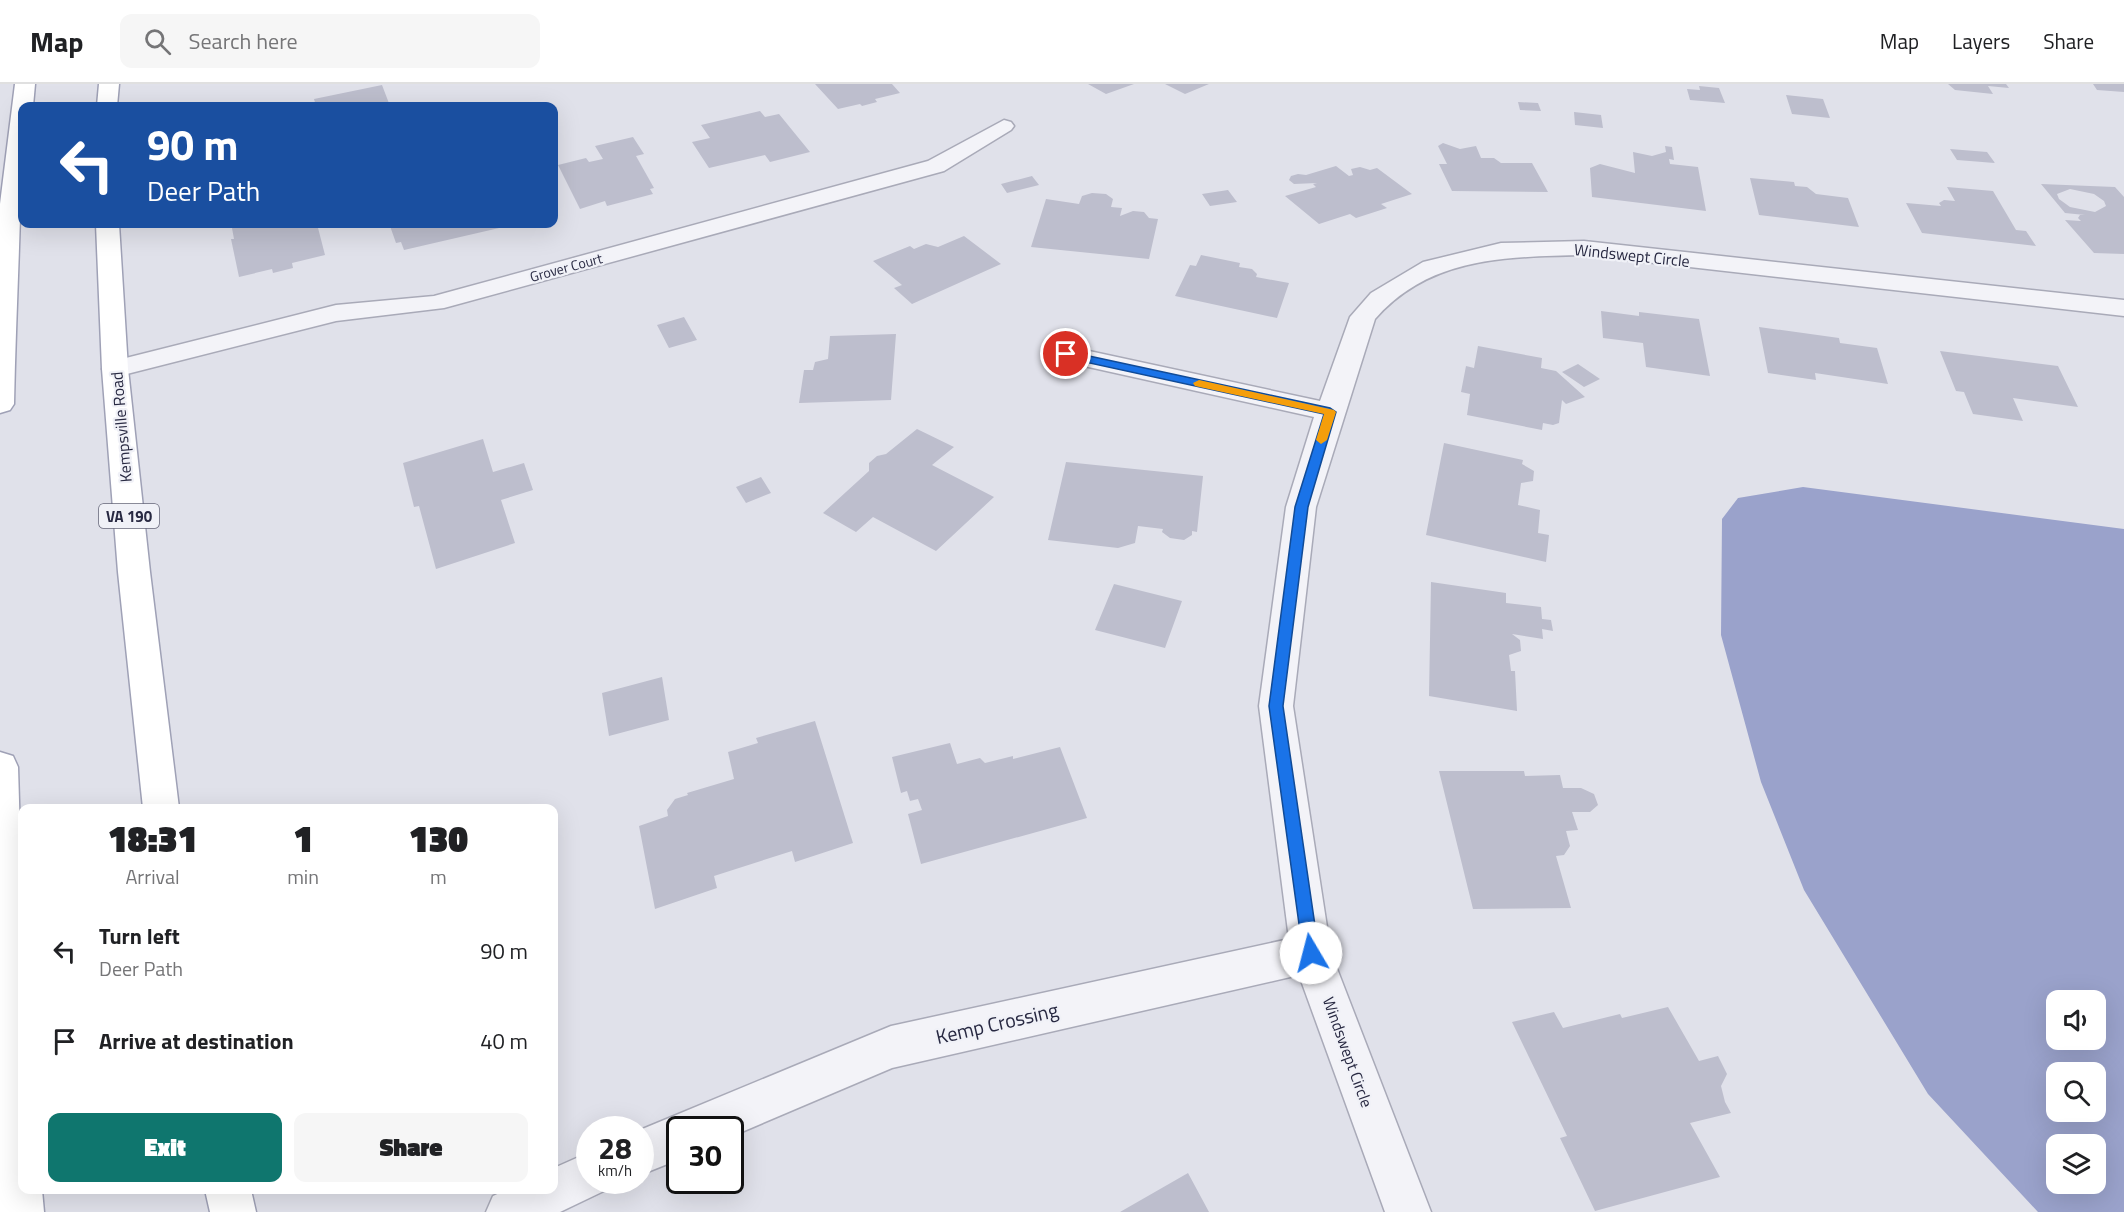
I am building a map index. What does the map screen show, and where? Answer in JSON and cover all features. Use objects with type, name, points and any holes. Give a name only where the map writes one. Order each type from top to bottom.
[{"type":"main road","points":[[23,102],[25,84]]},
{"type":"main road","points":[[107,102],[109,84]]},
{"type":"main road","points":[[0,404],[5,260],[18,146]]},
{"type":"main road","name":"Kempsville Road","points":[[107,228],[115,369],[134,572],[162,804]]},
{"type":"main road","points":[[0,767],[5,992],[18,1171]]},
{"type":"main road","points":[[20,1194],[21,1212]]},
{"type":"main road","points":[[229,1194],[233,1212]]},
{"type":"street","name":"Grover Court","points":[[115,369],[336,313],[435,303],[936,166],[1004,126]]},
{"type":"street","name":"Windswept Circle","points":[[1408,1212],[1311,953],[1276,706],[1301,507],[1330,412],[1363,317],[1380,298],[1432,267],[1501,250],[1584,248],[2124,308]]},
{"type":"street","points":[[1066,354],[1330,412]]},
{"type":"street","name":"Kemp Crossing","points":[[728,1116],[891,1047],[1311,953]]},
{"type":"street","points":[[558,1189],[576,1181]]},
{"type":"street","points":[[509,1212],[547,1194]]},
{"type":"water","points":[[1803,487],[2124,529],[2124,1212],[2038,1212],[1928,1094],[1804,890],[1761,782],[1721,635],[1722,519],[1738,498]]},
{"type":"building","points":[[815,84],[892,84],[900,93],[875,99],[877,102],[862,106],[860,104],[838,109]]},
{"type":"building","points":[[1088,84],[1134,84],[1106,94]]},
{"type":"building","points":[[1165,84],[1209,84],[1185,94]]},
{"type":"building","points":[[1948,84],[2006,84],[2009,88],[1988,86],[1993,94],[1955,90]]},
{"type":"building","points":[[2093,84],[2124,84],[2124,92],[2097,90]]},
{"type":"building","points":[[382,85],[388,102],[315,102],[314,99]]},
{"type":"building","points":[[1699,86],[1719,88],[1725,103],[1690,100],[1687,89],[1700,90]]},
{"type":"building","points":[[1786,95],[1823,99],[1830,118],[1792,114]]},
{"type":"building","points":[[1518,102],[1538,103],[1541,111],[1520,110]]},
{"type":"building","points":[[760,111],[765,117],[779,114],[810,152],[770,162],[765,155],[709,168],[692,142],[710,138],[701,125]]},
{"type":"building","points":[[1574,112],[1601,115],[1603,128],[1575,125]]},
{"type":"building","points":[[633,137],[644,154],[636,156],[654,188],[650,189],[653,194],[607,206],[605,201],[580,209],[558,165],[586,158],[589,162],[603,159],[595,146]]},
{"type":"building","points":[[1443,143],[1460,149],[1476,146],[1481,158],[1494,158],[1501,163],[1532,163],[1548,192],[1452,191],[1439,164],[1447,164],[1438,146]]},
{"type":"building","points":[[1665,146],[1672,147],[1674,160],[1669,159],[1670,164],[1698,167],[1706,211],[1592,197],[1590,168],[1600,164],[1635,173],[1633,152],[1652,156],[1666,152]]},
{"type":"building","points":[[1950,149],[1987,152],[1995,163],[1957,160]]},
{"type":"building","points":[[1336,166],[1349,176],[1353,175],[1351,169],[1377,168],[1412,194],[1381,204],[1387,208],[1356,218],[1350,214],[1319,224],[1285,196],[1316,187],[1313,184],[1317,183],[1294,184],[1289,180],[1291,176],[1306,175]]},
{"type":"building","points":[[1032,176],[1039,185],[1007,193],[1001,184]]},
{"type":"building","points":[[1750,178],[1794,182],[1795,186],[1807,187],[1816,194],[1848,198],[1859,227],[1759,215]]},
{"type":"building","points":[[2041,184],[2115,187],[2124,197],[2124,254],[2094,253],[2065,220],[2081,221],[2078,218],[2080,215],[2085,215],[2065,213]],"holes":[[[2070,189],[2094,194],[2104,201],[2106,206],[2095,212],[2070,207],[2059,199],[2057,194]]]},
{"type":"building","points":[[1947,187],[1993,191],[2016,230],[2026,231],[2036,246],[1922,233],[1906,203],[1941,206],[1939,203],[1944,200],[1955,201]]},
{"type":"building","points":[[1228,190],[1237,202],[1210,206],[1202,194]]},
{"type":"building","points":[[1092,193],[1106,194],[1113,199],[1111,207],[1122,208],[1120,216],[1133,211],[1144,212],[1149,218],[1158,219],[1149,259],[1031,247],[1046,199],[1079,204],[1082,196]]},
{"type":"building","points":[[232,228],[318,228],[325,255],[292,263],[293,268],[273,273],[272,269],[239,277],[231,239],[234,239]]},
{"type":"building","points":[[391,228],[500,228],[404,250],[401,242],[396,243]]},
{"type":"building","points":[[964,236],[1001,264],[912,304],[894,288],[902,285],[873,261],[910,246],[914,249],[926,244],[938,247]]},
{"type":"building","points":[[1201,255],[1240,263],[1239,267],[1252,269],[1257,274],[1256,277],[1289,283],[1277,318],[1175,296],[1190,265],[1196,266]]},
{"type":"building","points":[[1601,311],[1639,316],[1639,312],[1699,319],[1710,376],[1646,367],[1643,343],[1603,338]]},
{"type":"building","points":[[684,317],[697,340],[669,348],[657,325]]},
{"type":"building","points":[[1759,327],[1839,338],[1840,343],[1877,348],[1888,384],[1815,373],[1816,380],[1768,373]]},
{"type":"building","points":[[896,334],[891,400],[799,403],[804,370],[813,370],[815,362],[828,359],[830,336]]},
{"type":"building","points":[[1478,346],[1542,358],[1541,368],[1556,371],[1585,397],[1566,404],[1562,400],[1559,423],[1553,425],[1543,423],[1542,430],[1467,415],[1470,394],[1461,392],[1466,366],[1474,368]]},
{"type":"building","points":[[1940,351],[2058,366],[2078,407],[2013,398],[2023,421],[1973,414],[1964,392],[1956,391]]},
{"type":"building","points":[[1578,364],[1600,379],[1584,387],[1562,372]]},
{"type":"building","points":[[917,429],[954,447],[932,465],[994,497],[936,551],[873,517],[856,532],[823,513],[869,471],[869,463],[877,456],[886,454]]},
{"type":"building","points":[[483,439],[493,472],[524,463],[533,490],[501,500],[515,543],[436,569],[419,506],[414,507],[403,463]]},
{"type":"building","points":[[1444,443],[1523,460],[1522,464],[1534,471],[1533,481],[1521,483],[1518,505],[1540,510],[1538,533],[1549,535],[1546,562],[1426,535]]},
{"type":"building","points":[[1066,462],[1203,476],[1197,532],[1192,531],[1192,535],[1184,540],[1170,538],[1162,532],[1163,529],[1138,526],[1135,543],[1118,548],[1048,540]]},
{"type":"building","points":[[761,477],[771,493],[746,503],[736,487]]},
{"type":"building","points":[[1431,582],[1506,593],[1506,603],[1541,607],[1542,619],[1551,620],[1553,631],[1542,629],[1543,639],[1512,634],[1520,640],[1521,651],[1509,655],[1511,671],[1515,671],[1517,711],[1429,696]]},
{"type":"building","points":[[1114,584],[1182,601],[1165,648],[1095,630]]},
{"type":"building","points":[[662,677],[669,720],[609,736],[602,693]]},
{"type":"building","points":[[815,721],[853,843],[795,862],[792,851],[714,876],[717,888],[655,909],[639,826],[668,816],[667,810],[675,799],[688,795],[687,793],[734,779],[728,752],[758,743],[756,738]]},
{"type":"building","points":[[950,743],[957,764],[980,758],[985,763],[1013,756],[1013,759],[1060,747],[1087,818],[921,864],[908,814],[922,810],[918,799],[910,801],[907,791],[901,793],[892,757]]},
{"type":"building","points":[[1439,771],[1524,771],[1525,776],[1560,775],[1563,788],[1581,788],[1594,794],[1598,805],[1590,812],[1572,812],[1578,830],[1566,831],[1570,846],[1564,855],[1556,856],[1571,908],[1473,909]]},
{"type":"building","points":[[1668,1007],[1699,1061],[1718,1056],[1727,1074],[1721,1086],[1725,1102],[1731,1113],[1690,1123],[1720,1177],[1595,1211],[1560,1138],[1567,1136],[1512,1022],[1554,1012],[1563,1028],[1620,1014],[1622,1018]]},
{"type":"building","points":[[1188,1173],[1209,1212],[1120,1212]]},
{"type":"slow traffic","points":[[1199,383],[1330,412],[1321,440]]},
{"type":"route","points":[[1066,354],[1330,412],[1301,507],[1276,706],[1311,953]]}]
